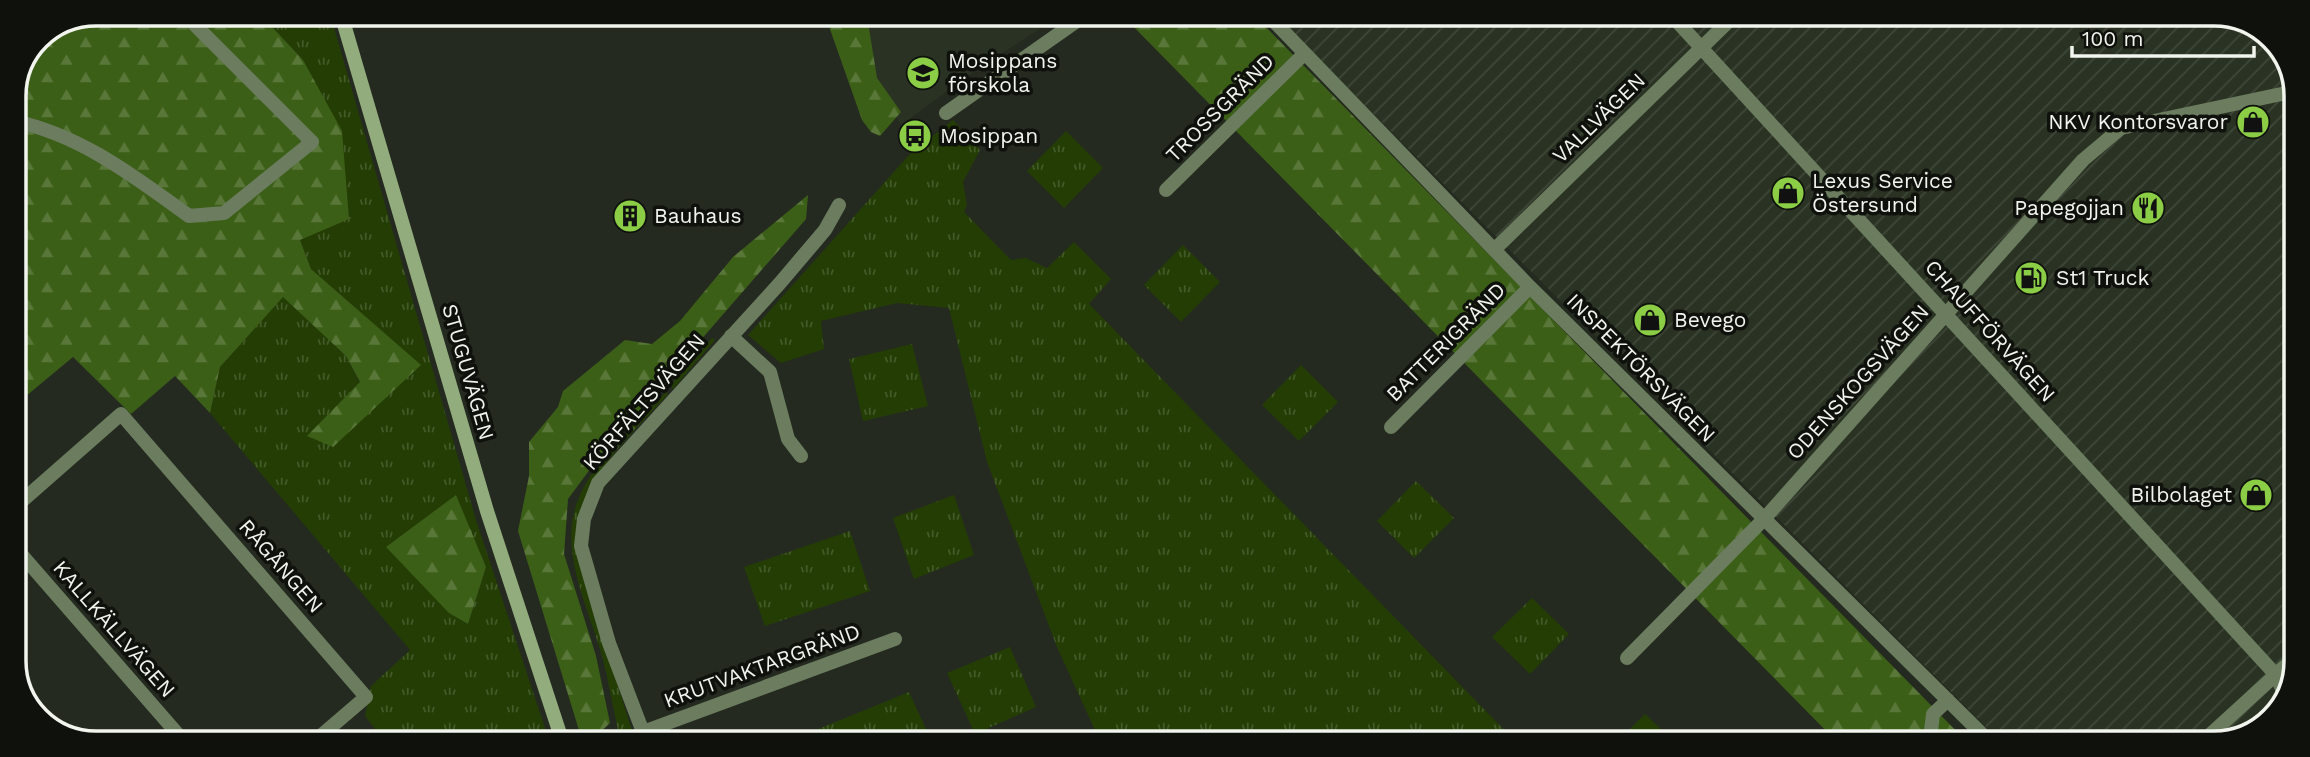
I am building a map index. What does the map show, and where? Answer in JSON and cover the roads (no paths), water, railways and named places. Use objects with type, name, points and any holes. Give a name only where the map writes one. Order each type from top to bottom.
[{"type":"main road","name":"STUGUVÄGEN","points":[[344,26],[491,522],[559,731]]},
{"type":"street","points":[[26,124],[41,127],[111,160],[189,216],[224,213],[312,142],[196,26]]},
{"type":"street","points":[[946,113],[1070,26]]},
{"type":"street","name":"INSPEKTÖRSVÄGEN","points":[[1278,26],[1530,287],[1978,731]]},
{"type":"street","name":"CHAUFFÖRVÄGEN","points":[[1681,26],[2276,675],[2279,683]]},
{"type":"street","name":"VALLVÄGEN","points":[[1495,249],[1724,26]]},
{"type":"street","name":"TROSSGRÄND","points":[[1166,190],[1303,55]]},
{"type":"street","name":"ODENSKOGSVÄGEN","points":[[1627,658],[1764,519],[2083,160],[2121,128],[2284,94]]},
{"type":"street","name":"KÖRFÄLTSVÄGEN","points":[[642,731],[593,590],[581,546],[584,519],[598,483],[825,230],[839,205]]},
{"type":"street","name":"BATTERIGRÄND","points":[[1391,427],[1530,287]]},
{"type":"street","points":[[732,335],[770,372],[788,439],[801,456]]},
{"type":"street","name":"RÅGÅNGEN","points":[[26,497],[121,414],[366,698],[327,731]]},
{"type":"street","name":"KALLKÄLLVÄGEN","points":[[26,560],[174,731]]},
{"type":"street","name":"KRUTVAKTARGRÄND","points":[[657,731],[895,639]]},
{"type":"street","points":[[2214,731],[2283,668]]},
{"type":"street","points":[[1931,731],[1933,714],[1948,701]]},
{"type":"place","name":"Mosippans förskola","points":[[923,73]]},
{"type":"place","name":"NKV Kontorsvaror","points":[[2253,122]]},
{"type":"place","name":"Mosippan","points":[[915,136]]},
{"type":"place","name":"Lexus Service Östersund","points":[[1788,193]]},
{"type":"place","name":"Papegojjan","points":[[2148,208]]},
{"type":"place","name":"Bauhaus","points":[[630,216]]},
{"type":"place","name":"St1 Truck","points":[[2031,278]]},
{"type":"place","name":"Bevego","points":[[1650,320]]},
{"type":"place","name":"Bilbolaget","points":[[2256,495]]}]
